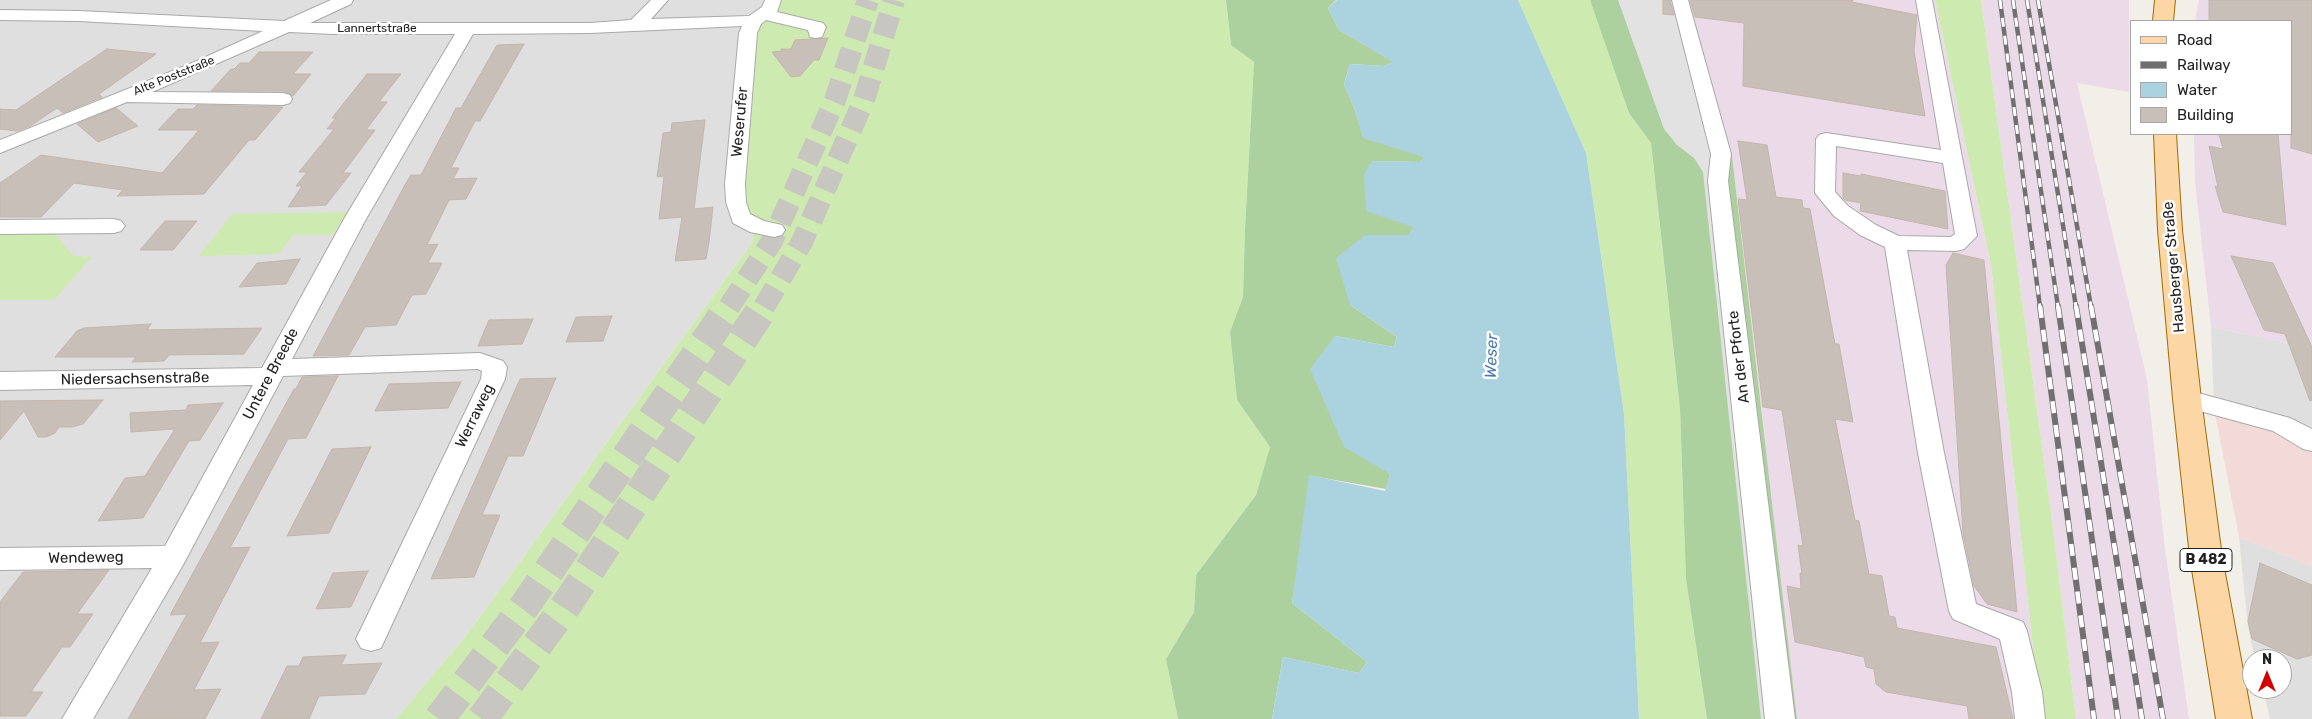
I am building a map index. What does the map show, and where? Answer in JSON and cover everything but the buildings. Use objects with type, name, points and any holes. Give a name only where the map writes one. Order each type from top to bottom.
[{"type":"main road","points":[[2164,20],[2165,0]]},
{"type":"main road","name":"Hausberger Straße","points":[[2165,135],[2170,230],[2186,399],[2206,557],[2234,719]]},
{"type":"street","points":[[0,3],[4,0]]},
{"type":"street","name":"Alte Poststraße","points":[[0,147],[196,68],[345,0]]},
{"type":"street","points":[[636,25],[660,0]]},
{"type":"street","name":"An der Pforte","points":[[1680,0],[1722,154],[1718,182],[1780,719]]},
{"type":"street","points":[[1924,0],[1966,236],[1956,244],[1895,243],[1868,230],[1841,211],[1825,193],[1826,139],[1952,158]]},
{"type":"street","name":"Lannertstraße","points":[[0,15],[78,16],[287,27],[467,29],[590,28],[732,20],[763,12],[818,28],[816,33]]},
{"type":"street","name":"Weserufer","points":[[763,12],[748,33],[735,184],[736,202],[740,218],[758,227],[774,230]]},
{"type":"street","name":"Untere Breede","points":[[77,719],[173,557],[355,220],[467,29]]},
{"type":"street","points":[[120,98],[282,99]]},
{"type":"street","points":[[0,227],[114,226]]},
{"type":"street","points":[[1895,243],[1930,453],[1963,611],[2013,631],[2028,692],[2030,719]]},
{"type":"street","name":"Werraweg","points":[[272,372],[480,361],[494,367],[493,379],[371,639]]},
{"type":"street","name":"Niedersachsenstraße","points":[[0,381],[272,372]]},
{"type":"street","points":[[2186,399],[2281,424],[2312,442]]},
{"type":"street","name":"Wendeweg","points":[[0,559],[173,557]]},
{"type":"shaded area","points":[[0,0],[773,0],[737,188],[754,240],[469,632],[396,719],[0,719]]},
{"type":"shaded area","points":[[1618,0],[1675,0],[1717,154],[1775,719],[1761,719],[1703,172],[1694,158],[1677,145],[1664,129]]},
{"type":"shaded area","points":[[1689,0],[1935,0],[1991,265],[2041,719],[1797,719],[1732,156]]},
{"type":"shaded area","points":[[1981,0],[2129,0],[2129,92],[2077,83],[2147,379],[2164,541],[2189,719],[2076,719],[2052,520]]},
{"type":"shaded area","points":[[2199,0],[2312,0],[2312,348],[2211,327],[2195,182],[2194,135],[2292,135],[2292,20],[2195,20]]},
{"type":"shaded area","points":[[2211,327],[2312,348],[2312,443],[2214,408]]},
{"type":"shaded area","points":[[2214,408],[2312,443],[2312,566],[2239,537]]},
{"type":"shaded area","points":[[2239,537],[2312,566],[2312,719],[2270,719],[2265,699],[2292,699],[2292,649],[2253,649],[2248,628]]},
{"type":"green space","points":[[773,0],[1226,0],[1231,45],[1254,62],[1243,297],[1230,332],[1237,400],[1270,447],[1256,495],[1196,575],[1194,612],[1166,659],[1178,719],[396,719],[469,632],[754,240],[737,188],[750,23]]},
{"type":"green space","points":[[1226,0],[1336,0],[1328,8],[1339,30],[1394,62],[1383,66],[1350,64],[1344,84],[1355,110],[1363,137],[1425,157],[1420,162],[1372,161],[1414,227],[1409,235],[1365,235],[1350,305],[1397,337],[1394,347],[1335,336],[1390,474],[1386,489],[1312,476],[1292,603],[1367,662],[1359,673],[1283,657],[1272,719],[1178,719],[1166,659],[1194,612],[1196,575],[1256,495],[1270,447],[1237,400],[1230,332],[1243,297],[1254,62],[1231,45]]},
{"type":"green space","points":[[1518,0],[1590,0],[1629,113],[1651,143],[1680,409],[1686,579],[1707,719],[1639,719],[1624,414],[1586,153]]},
{"type":"green space","points":[[1590,0],[1689,0],[1732,156],[1797,719],[1707,719],[1686,579],[1680,409],[1651,143],[1629,113]]},
{"type":"green space","points":[[1935,0],[1981,0],[2052,520],[2076,719],[2041,719],[1991,265]]},
{"type":"green space","points":[[348,212],[332,235],[293,235],[279,254],[199,256],[232,214]]},
{"type":"green space","points":[[55,234],[74,256],[92,257],[54,300],[0,300],[0,235]]},
{"type":"water","name":"Weser","points":[[1337,0],[1518,0],[1586,153],[1624,414],[1639,719],[1272,719],[1283,657],[1359,673],[1367,662],[1292,603],[1309,475],[1385,491],[1390,474],[1344,447],[1310,369],[1335,336],[1394,347],[1397,337],[1350,305],[1336,258],[1365,235],[1409,235],[1413,227],[1366,211],[1364,174],[1372,161],[1420,162],[1424,157],[1363,138],[1355,110],[1344,84],[1350,64],[1383,66],[1393,62],[1339,30],[1328,8]]},
{"type":"tunnel","points":[[729,307],[772,241],[835,100],[868,0]]},
{"type":"tunnel","points":[[764,307],[802,242],[864,100],[894,0]]},
{"type":"tunnel","points":[[439,719],[526,604],[730,306]]},
{"type":"tunnel","points":[[482,719],[563,610],[764,306]]},
{"type":"railway","points":[[2000,0],[2040,307]]},
{"type":"railway","points":[[2013,0],[2058,307]]},
{"type":"railway","points":[[2027,0],[2076,307]]},
{"type":"railway","points":[[2038,0],[2091,307]]},
{"type":"railway","points":[[2040,306],[2094,719]]},
{"type":"railway","points":[[2058,306],[2118,719]]},
{"type":"railway","points":[[2076,306],[2142,719]]},
{"type":"railway","points":[[2091,306],[2163,719]]}]
